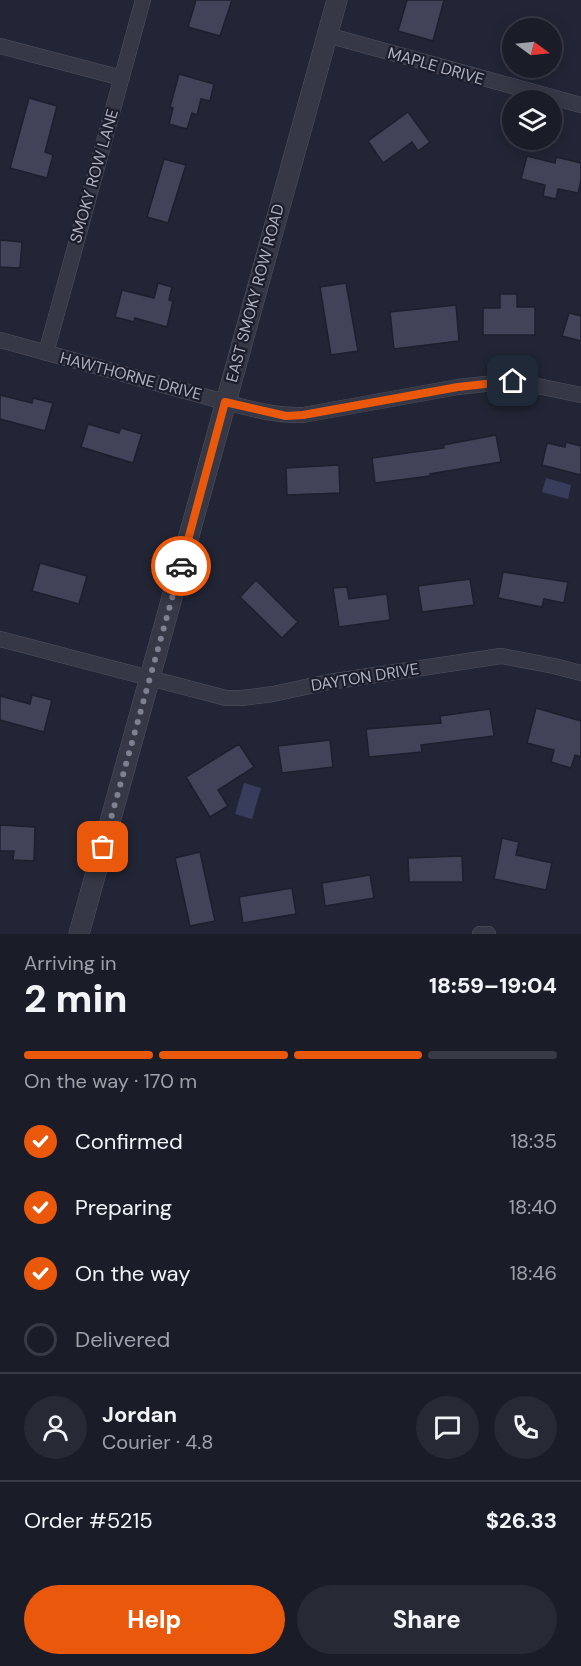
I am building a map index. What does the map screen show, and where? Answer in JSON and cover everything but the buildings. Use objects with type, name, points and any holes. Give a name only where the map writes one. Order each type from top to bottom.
[{"type":"street","name":"SMOKY ROW LANE","points":[[46,353],[143,0]]},
{"type":"street","name":"EAST SMOKY ROW ROAD","points":[[79,934],[337,0]]},
{"type":"street","name":"MAPLE DRIVE","points":[[327,35],[581,105]]},
{"type":"street","points":[[0,46],[122,78]]},
{"type":"street","name":"HAWTHORNE DRIVE","points":[[0,340],[225,402],[286,416],[303,415],[458,387],[513,381],[581,395]]},
{"type":"street","name":"DAYTON DRIVE","points":[[0,639],[226,698],[273,694],[329,682],[501,656],[581,673]]},
{"type":"street","points":[[480,934],[488,934]]},
{"type":"water","points":[[546,478],[571,485],[568,499],[542,492]]},
{"type":"water","points":[[244,783],[261,788],[252,819],[235,814]]},
{"type":"way so far","points":[[103,847],[181,566]]},
{"type":"route","points":[[181,566],[225,402],[286,416],[303,415],[458,387],[513,381]]}]
